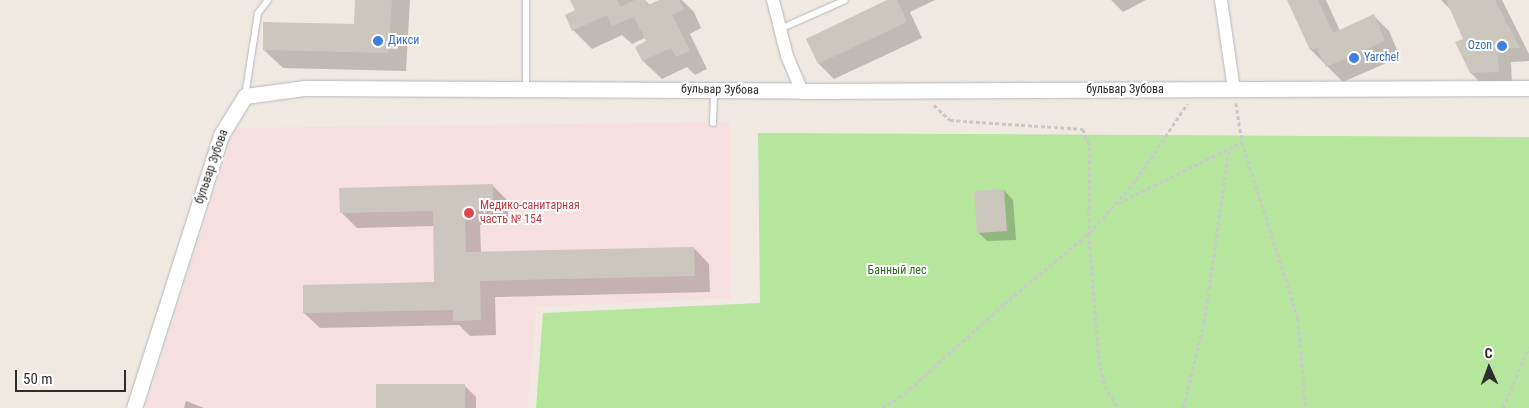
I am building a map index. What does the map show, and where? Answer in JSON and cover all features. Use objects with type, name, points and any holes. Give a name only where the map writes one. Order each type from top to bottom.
[{"type":"street","points":[[773,0],[780,29],[802,91]]},
{"type":"street","points":[[1221,0],[1234,89]]},
{"type":"street","name":"бульвар Зубова","points":[[134,408],[221,135],[244,96],[304,88],[802,91],[1529,88]]},
{"type":"lane","points":[[244,96],[258,14],[268,0]]},
{"type":"lane","points":[[526,0],[526,88]]},
{"type":"lane","points":[[780,29],[845,0]]},
{"type":"lane","points":[[713,123],[714,90]]},
{"type":"path","points":[[882,408],[904,394],[1004,304],[1089,234],[1136,180],[1197,89]]},
{"type":"path","points":[[1234,89],[1242,142],[1298,318],[1306,408]]},
{"type":"path","points":[[931,102],[950,120],[1083,129],[1090,147],[1092,186],[1089,234],[1099,361],[1105,386],[1118,408]]},
{"type":"path","points":[[1115,204],[1242,142]]},
{"type":"path","points":[[1183,408],[1204,322],[1229,148]]},
{"type":"path","points":[[1503,408],[1529,347]]},
{"type":"shaded area","name":"Медико-санитарная часть № 154","points":[[729,122],[731,298],[537,307],[527,408],[145,408],[235,128]]},
{"type":"green space","name":"Банный лес","points":[[758,133],[1529,137],[1529,408],[536,408],[543,313],[760,303]]},
{"type":"building","points":[[355,0],[392,0],[388,53],[263,50],[263,22],[354,24]]},
{"type":"building","points":[[570,0],[617,0],[621,7],[635,0],[645,0],[648,5],[659,0],[679,0],[684,9],[672,15],[690,51],[676,57],[671,48],[642,61],[635,47],[646,41],[634,17],[612,26],[607,15],[572,31],[565,15],[575,10]]},
{"type":"building","points":[[887,0],[897,0],[907,22],[818,64],[806,39]]},
{"type":"building","points":[[1287,0],[1318,0],[1333,33],[1374,14],[1385,41],[1326,67],[1317,48],[1310,50]]},
{"type":"building","points":[[1446,0],[1495,0],[1520,48],[1497,48],[1499,72],[1470,73],[1455,42],[1463,39]]},
{"type":"building","points":[[493,184],[493,209],[465,210],[466,252],[694,247],[695,276],[480,281],[481,320],[453,321],[453,310],[303,313],[303,285],[434,282],[433,211],[340,213],[339,188]]},
{"type":"building","points":[[1004,189],[1007,231],[977,233],[974,191]]},
{"type":"building","points":[[376,384],[465,384],[465,408],[376,408]]},
{"type":"place","name":"Дикси","points":[[378,41]]},
{"type":"place","name":"Ozon","points":[[1502,46]]},
{"type":"place","name":"Yarche!","points":[[1354,58]]},
{"type":"place","name":"Медико-санитарная часть № 154","points":[[469,213]]}]
